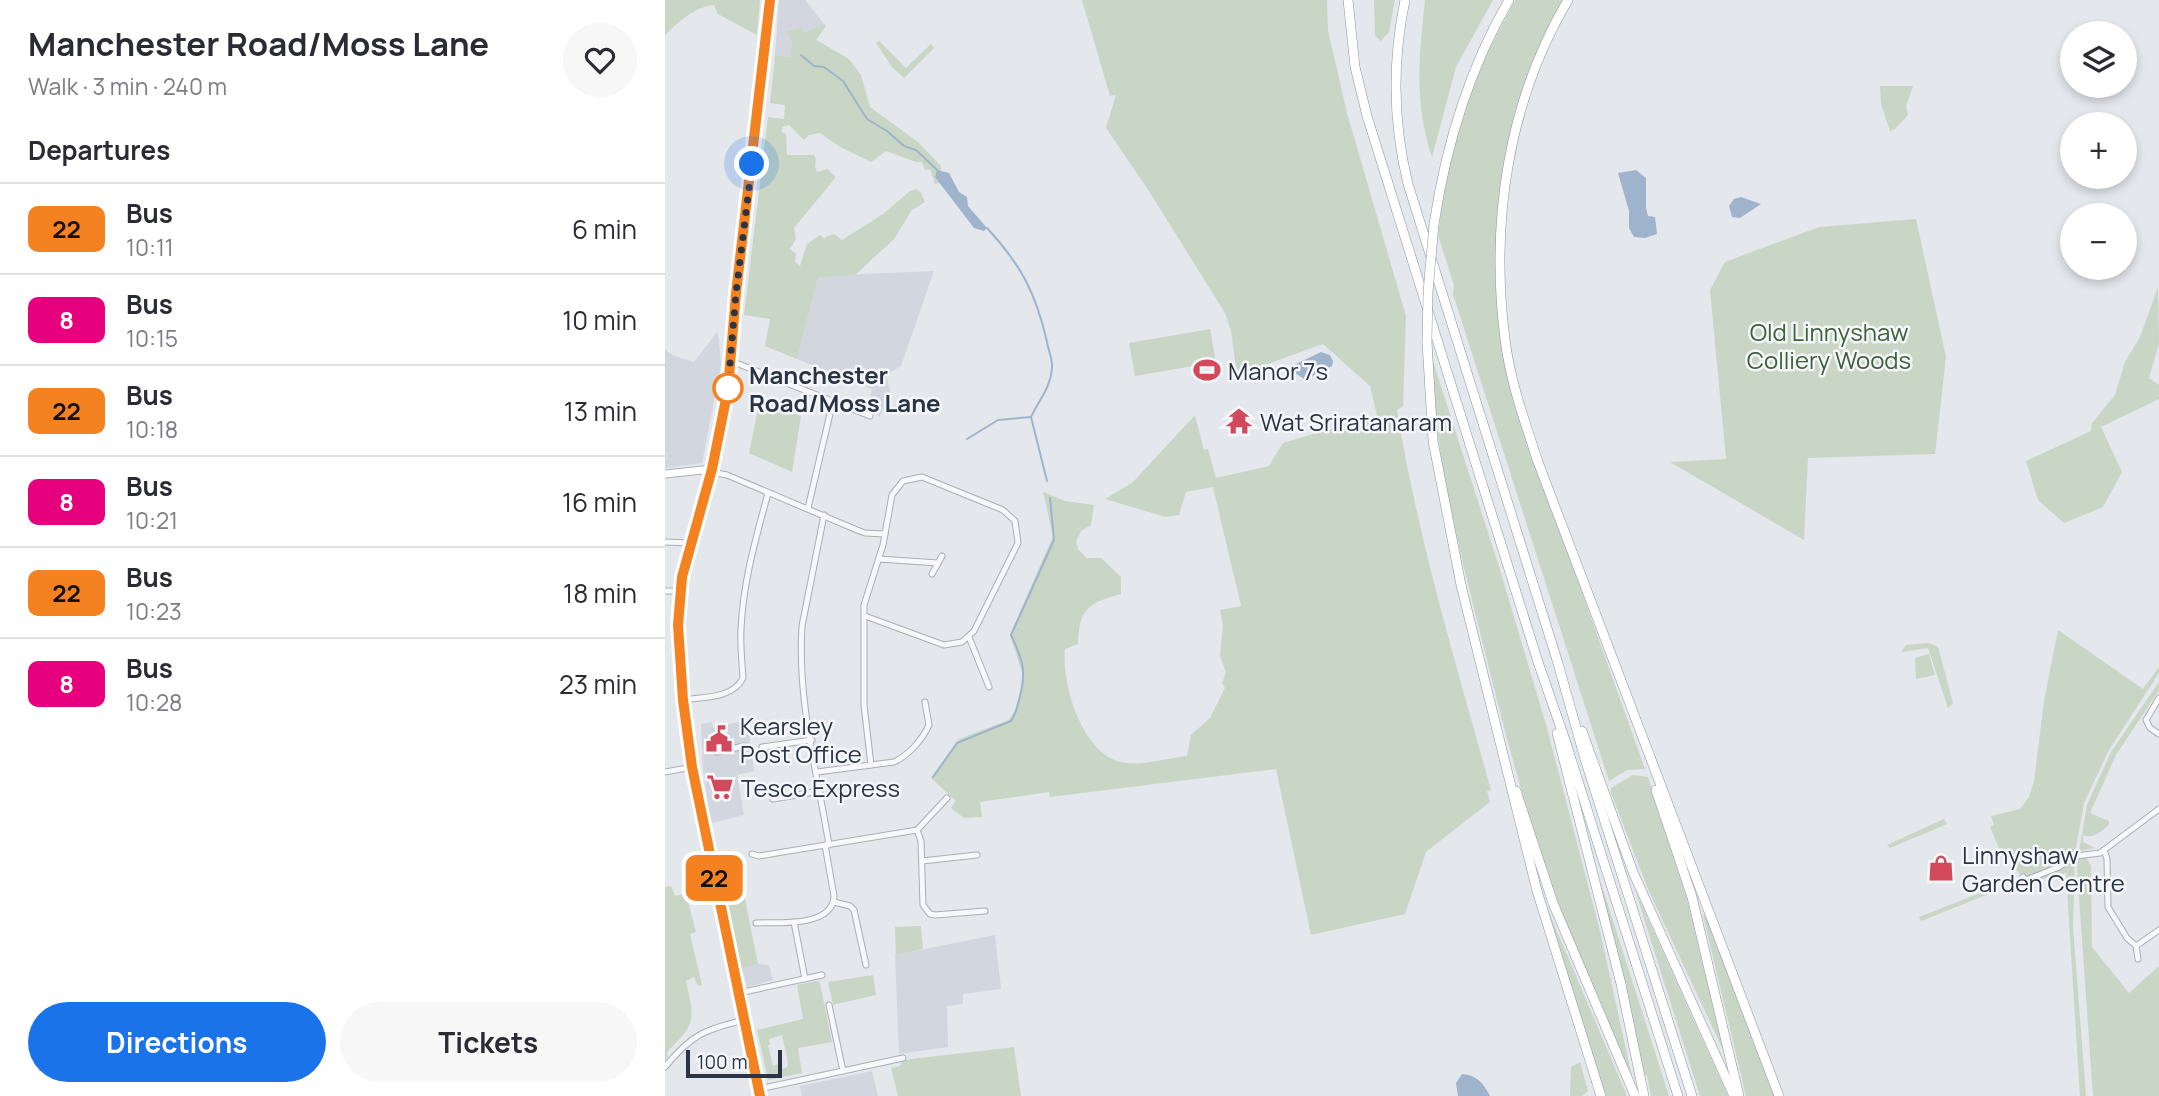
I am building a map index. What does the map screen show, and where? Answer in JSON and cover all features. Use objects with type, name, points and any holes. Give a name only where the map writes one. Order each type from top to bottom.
[{"type":"highway","points":[[1348,0],[1355,67],[1364,106],[1538,662],[1678,1096]]},
{"type":"highway","points":[[1405,0],[1395,72],[1397,124],[1405,169],[1557,660],[1585,759],[1692,1096]]},
{"type":"highway","points":[[1509,0],[1487,41],[1462,103],[1444,167],[1434,224],[1427,342],[1433,441],[1461,585],[1514,804],[1553,947],[1601,1096]]},
{"type":"highway","points":[[1568,0],[1531,80],[1515,130],[1502,203],[1499,273],[1505,341],[1517,399],[1538,462],[1779,1096]]},
{"type":"highway","points":[[1601,629],[1692,897],[1733,1071],[1736,1096]]},
{"type":"highway","points":[[1557,660],[1633,872],[1736,1096]]},
{"type":"highway","points":[[1538,662],[1621,984],[1644,1096]]},
{"type":"highway","points":[[1501,743],[1553,903],[1635,1096]]},
{"type":"main road","points":[[758,1094],[692,767],[678,638],[680,591],[690,543],[712,470],[728,389],[736,293],[770,0]]},
{"type":"street","points":[[731,361],[870,416]]},
{"type":"street","points":[[808,508],[833,401]]},
{"type":"street","points":[[665,474],[712,470],[866,533],[885,534]]},
{"type":"street","points":[[865,616],[944,645],[953,645],[969,637],[1018,543],[1017,528],[1010,515],[922,477],[903,481],[894,489],[879,559],[864,605],[864,705],[871,765]]},
{"type":"street","points":[[683,700],[727,693],[741,683],[744,593],[768,493]]},
{"type":"street","points":[[756,923],[818,918],[834,902],[820,791],[802,693],[802,626],[824,515]]},
{"type":"street","points":[[665,542],[690,543]]},
{"type":"street","points":[[932,574],[942,556]]},
{"type":"street","points":[[879,559],[938,563]]},
{"type":"street","points":[[665,591],[680,591]]},
{"type":"street","points":[[969,637],[989,687]]},
{"type":"street","points":[[2159,698],[2146,720],[2150,728],[2159,734]]},
{"type":"street","points":[[817,772],[894,762],[909,752],[929,725],[925,702]]},
{"type":"street","points":[[762,747],[812,740]]},
{"type":"street","points":[[717,752],[744,746]]},
{"type":"street","points":[[665,772],[692,767]]},
{"type":"street","points":[[773,799],[820,791]]},
{"type":"street","points":[[753,854],[759,856],[917,830],[948,799]]},
{"type":"street","points":[[2022,877],[2028,880],[2035,878],[2076,856],[2104,850],[2159,809]]},
{"type":"street","points":[[917,830],[925,910],[935,915],[985,911]]},
{"type":"street","points":[[2104,850],[2107,859],[2108,907],[2127,938],[2136,946],[2138,959]]},
{"type":"street","points":[[922,861],[977,854]]},
{"type":"street","points":[[834,902],[850,906],[854,910],[866,960]]},
{"type":"street","points":[[794,922],[805,979]]},
{"type":"street","points":[[2136,946],[2159,930]]},
{"type":"street","points":[[739,993],[822,975]]},
{"type":"street","points":[[829,1005],[843,1071]]},
{"type":"street","points":[[665,1067],[683,1047],[702,1033],[745,1020]]},
{"type":"street","points":[[758,1094],[903,1058]]},
{"type":"shaded area","points":[[779,0],[805,0],[824,24],[804,32],[788,31],[792,44],[790,57],[775,55]]},
{"type":"shaded area","points":[[934,271],[901,366],[886,375],[891,393],[880,416],[866,411],[872,389],[797,359],[818,276]]},
{"type":"shaded area","points":[[718,331],[721,365],[702,463],[665,468],[665,349],[672,355],[694,362]]},
{"type":"shaded area","points":[[747,720],[754,771],[737,775],[744,815],[711,823],[703,770],[701,724],[712,722],[713,728]]},
{"type":"shaded area","points":[[995,935],[1001,989],[963,994],[963,1004],[947,1006],[948,1047],[899,1054],[895,955]]},
{"type":"shaded area","points":[[769,965],[773,980],[747,987],[742,967]]},
{"type":"shaded area","points":[[872,1071],[878,1096],[802,1096],[800,1086]]},
{"type":"green space","points":[[665,0],[760,0],[757,35],[718,14],[714,5],[693,12],[665,35]]},
{"type":"green space","points":[[1082,0],[1327,0],[1328,30],[1347,113],[1406,316],[1403,406],[1397,410],[1406,458],[1439,601],[1491,790],[1487,791],[1490,802],[1426,852],[1405,914],[1311,935],[1276,769],[1050,797],[1049,792],[980,802],[982,817],[964,818],[951,808],[956,801],[931,778],[959,739],[1009,720],[1015,710],[1024,678],[1010,635],[1053,536],[1043,492],[1065,501],[1094,505],[1091,525],[1081,531],[1076,542],[1078,549],[1087,558],[1101,558],[1121,577],[1121,594],[1088,609],[1081,622],[1078,644],[1065,649],[1067,682],[1079,719],[1088,736],[1112,759],[1128,763],[1187,756],[1191,735],[1210,718],[1225,688],[1222,683],[1226,672],[1220,656],[1223,626],[1220,610],[1241,606],[1213,487],[1186,492],[1179,515],[1166,517],[1105,499],[1133,482],[1195,415],[1204,450],[1208,449],[1216,478],[1269,466],[1283,443],[1377,415],[1370,386],[1323,344],[1237,375],[1231,331],[1225,313],[1106,128],[1116,95],[1110,96]]},
{"type":"green space","points":[[1374,0],[1395,0],[1389,32],[1381,41],[1375,36]]},
{"type":"green space","points":[[1425,0],[1493,0],[1456,67],[1432,157],[1422,118],[1419,79]]},
{"type":"green space","points":[[1515,0],[1563,0],[1539,51],[1507,151],[1499,202],[1496,253],[1499,305],[1506,358],[1518,413],[1645,769],[1627,770],[1609,781],[1453,294],[1454,285],[1438,235],[1447,167],[1460,119],[1477,73]]},
{"type":"green space","points":[[824,24],[826,26],[816,40],[849,59],[861,75],[870,107],[918,142],[941,166],[941,171],[937,171],[935,177],[940,183],[935,184],[930,169],[925,170],[922,162],[886,151],[871,162],[840,147],[820,133],[809,135],[804,140],[789,125],[782,127],[782,132],[786,134],[787,155],[814,155],[817,172],[827,169],[836,177],[794,228],[796,239],[790,249],[796,254],[795,262],[800,266],[807,244],[820,235],[825,239],[834,234],[842,240],[916,189],[925,202],[912,210],[894,239],[855,275],[818,277],[797,359],[765,346],[770,319],[744,315],[768,117],[784,119],[785,105],[770,103],[775,55],[790,57],[792,44],[787,31],[801,28],[805,32]]},
{"type":"green space","points":[[879,41],[906,68],[931,44],[934,48],[904,78],[892,67],[876,43]]},
{"type":"green space","points":[[1880,86],[1913,86],[1906,106],[1908,115],[1890,131],[1881,104]]},
{"type":"green space","name":"Old Linnyshaw Colliery Woods","points":[[1916,219],[1946,357],[1935,454],[1808,458],[1804,540],[1670,462],[1726,459],[1710,290],[1725,262],[1819,227]]},
{"type":"green space","points":[[2158,287],[2159,344],[2149,378],[2159,385],[2159,399],[2101,427],[2122,472],[2103,507],[2064,523],[2038,500],[2026,461],[2091,431],[2092,423],[2115,395],[2125,362],[2140,337]]},
{"type":"green space","points":[[1210,329],[1216,362],[1135,376],[1129,343]]},
{"type":"green space","points":[[1432,358],[1547,728],[1600,931],[1632,1077],[1557,901],[1519,782],[1447,492],[1437,426]]},
{"type":"green space","points":[[760,399],[801,416],[792,472],[749,453]]},
{"type":"green space","points":[[2058,630],[2143,689],[2159,667],[2159,673],[2109,750],[2084,803],[2075,853],[2073,927],[2086,1096],[2080,1096],[2066,873],[2027,883],[1999,848],[1990,827],[1994,825],[1991,816],[2020,809],[2029,797],[2034,781],[2044,701]]},
{"type":"green space","points":[[1928,643],[1938,647],[1953,703],[1948,708],[1928,648],[1901,652],[1906,645]]},
{"type":"green space","points":[[1929,654],[1935,675],[1916,679],[1915,658]]},
{"type":"green space","points":[[2159,682],[2159,690],[2116,755],[2090,813],[2109,821],[2109,825],[2094,836],[2083,835],[2083,842],[2095,848],[2079,851],[2087,805],[2111,752]]},
{"type":"green space","points":[[1633,775],[1648,777],[1686,895],[1724,1052],[1648,889],[1611,793],[1611,788]]},
{"type":"green space","points":[[1944,819],[1947,824],[1890,848],[1887,845]]},
{"type":"green space","points":[[2086,857],[2091,866],[2092,947],[2129,993],[2159,966],[2159,1096],[2093,1096],[2077,869],[2078,858]]},
{"type":"green space","points":[[1600,880],[1669,1096],[1651,1096],[1647,1075],[1644,1075]]},
{"type":"green space","points":[[671,886],[675,896],[686,894],[696,932],[690,934],[702,985],[698,986],[694,977],[686,981],[691,1021],[667,1052],[665,1061],[665,887]]},
{"type":"green space","points":[[1993,888],[1986,895],[1921,921],[1919,917]]},
{"type":"green space","points":[[1635,890],[1728,1096],[1700,1096]]},
{"type":"green space","points":[[744,894],[758,964],[741,968],[725,898]]},
{"type":"green space","points":[[1545,903],[1627,1096],[1606,1096]]},
{"type":"green space","points":[[1705,914],[1775,1096],[1746,1096],[1703,915]]},
{"type":"green space","points":[[921,926],[923,949],[896,955],[895,927]]},
{"type":"green space","points":[[873,975],[876,995],[833,1005],[828,982]]},
{"type":"green space","points":[[817,981],[820,983],[832,1042],[798,1048],[802,1073],[768,1080],[757,1030],[803,1019],[797,985]],"holes":[[[782,1035],[787,1067],[782,1069],[781,1063],[773,1066],[769,1039]]]},
{"type":"green space","points":[[1014,1047],[1021,1096],[898,1096],[891,1068],[900,1066],[903,1060]]},
{"type":"green space","points":[[1580,1062],[1588,1091],[1582,1096],[1570,1096],[1571,1067]]},
{"type":"water","points":[[937,170],[949,173],[959,192],[967,197],[968,206],[987,228],[984,231],[974,228],[935,177]]},
{"type":"water","points":[[1636,170],[1646,178],[1646,208],[1648,216],[1655,217],[1657,234],[1645,238],[1634,237],[1629,228],[1629,211],[1618,173]]},
{"type":"water","points":[[1741,197],[1761,204],[1740,218],[1732,217],[1729,206],[1734,199]]},
{"type":"water","points":[[1321,352],[1330,355],[1332,366],[1307,379],[1295,373],[1294,365]]},
{"type":"water","points":[[1462,1074],[1479,1081],[1490,1096],[1458,1096],[1456,1083]]},
{"type":"waterway","points":[[801,55],[814,66],[824,67],[843,81],[867,119],[904,146],[916,150],[937,170]]},
{"type":"waterway","points":[[987,228],[1026,280],[1038,309],[1051,358],[1049,381],[1031,417],[1047,481]]},
{"type":"waterway","points":[[967,439],[998,420],[1031,417]]},
{"type":"waterway","points":[[933,777],[957,743],[1011,721],[1015,713],[1023,674],[1021,659],[1011,635],[1054,540],[1050,498]]},
{"type":"bus line","name":"22","points":[[760,1096],[692,767],[683,700],[678,625],[682,577],[712,469],[728,389],[736,293],[770,0]]},
{"type":"place","name":"Manor 7s","points":[[1207,370]]},
{"type":"place","name":"Manchester Road/Moss Lane","points":[[728,388]]},
{"type":"place","name":"Wat Sriratanaram","points":[[1239,421]]},
{"type":"place","name":"Kearsley Post Office","points":[[719,739]]},
{"type":"place","name":"Tesco Express","points":[[720,787]]},
{"type":"place","name":"Linnyshaw Garden Centre","points":[[1941,868]]},
{"type":"route","points":[[728,388],[736,293],[752,164]]}]
